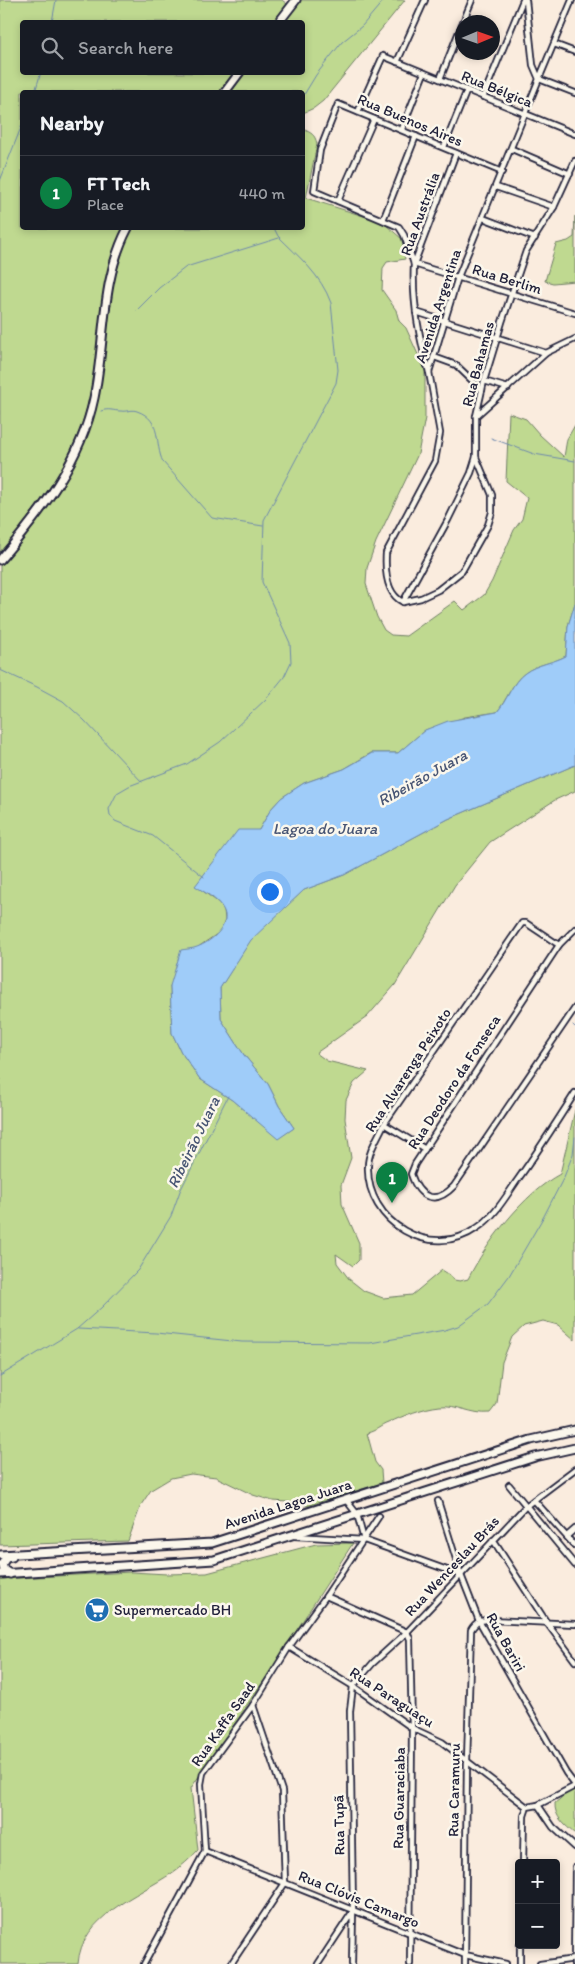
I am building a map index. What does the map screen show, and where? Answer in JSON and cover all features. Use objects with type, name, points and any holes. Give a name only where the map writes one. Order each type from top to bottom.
[{"type":"main road","points":[[280,20],[296,0]]},
{"type":"main road","points":[[226,90],[238,75]]},
{"type":"main road","points":[[0,560],[45,505],[78,448],[94,398],[112,264],[127,230]]},
{"type":"main road","name":"Avenida Lagoa Juara","points":[[0,1555],[212,1542],[531,1440],[575,1430]]},
{"type":"main road","name":"Avenida Lagoa Juara","points":[[0,1574],[214,1560],[535,1457],[575,1448]]},
{"type":"main road","points":[[10,1574],[3,1568],[2,1564],[6,1558],[37,1553]]},
{"type":"street","points":[[358,112],[383,56],[397,62],[425,0]]},
{"type":"street","points":[[466,15],[472,0]]},
{"type":"street","points":[[524,0],[533,65],[539,79],[575,93]]},
{"type":"street","points":[[483,97],[524,0]]},
{"type":"street","name":"Avenida Argentina","points":[[403,602],[397,600],[390,587],[385,570],[386,553],[435,461],[440,433],[430,372],[444,321],[458,278],[572,0]]},
{"type":"street","points":[[570,6],[575,9]]},
{"type":"street","points":[[440,79],[455,43]]},
{"type":"street","points":[[554,44],[575,52]]},
{"type":"street","name":"Rua Bélgica","points":[[397,62],[575,134]]},
{"type":"street","points":[[402,129],[424,73]]},
{"type":"street","points":[[444,147],[467,90]]},
{"type":"street","name":"Rua Buenos Aires","points":[[338,201],[314,191],[320,150],[338,104],[502,172]]},
{"type":"street","points":[[374,119],[338,201],[398,227],[404,235],[414,264]]},
{"type":"street","points":[[383,220],[416,136]]},
{"type":"street","points":[[512,148],[570,174]]},
{"type":"street","name":"Rua Austrália","points":[[430,372],[422,347],[416,312],[414,264],[456,153]]},
{"type":"street","name":"Rua Bahamas","points":[[403,602],[472,473],[476,457],[476,416],[497,338],[526,252],[554,207],[575,161]]},
{"type":"street","points":[[496,187],[554,207]]},
{"type":"street","points":[[483,218],[535,238]]},
{"type":"street","name":"Rua Berlim","points":[[414,264],[575,314]]},
{"type":"street","points":[[416,312],[546,353]]},
{"type":"street","points":[[476,416],[546,353],[575,339]]},
{"type":"street","points":[[434,357],[456,365],[482,390]]},
{"type":"street","points":[[484,381],[508,388]]},
{"type":"street","points":[[403,602],[421,598],[438,590],[462,571],[488,525],[492,512],[492,495],[476,457]]},
{"type":"street","name":"Rua Alvarenga Peixoto","points":[[559,945],[524,922],[522,923],[384,1124],[372,1150],[368,1165],[373,1196],[385,1215],[395,1226],[413,1236],[449,1240],[462,1238],[478,1228],[494,1214],[546,1140],[575,1093]]},
{"type":"street","name":"Rua Deodoro da Fonseca","points":[[575,929],[559,945],[425,1149],[411,1174],[419,1190],[426,1195],[437,1198],[445,1195],[454,1186],[575,1008]]},
{"type":"street","points":[[569,1017],[575,1022]]},
{"type":"street","points":[[384,1124],[425,1149]]},
{"type":"street","name":"Rua Wenceslau Brás","points":[[353,1686],[373,1663],[407,1632],[526,1506],[575,1468]]},
{"type":"street","points":[[509,1485],[575,1565]]},
{"type":"street","points":[[346,1500],[357,1514],[364,1540]]},
{"type":"street","points":[[534,1500],[575,1546]]},
{"type":"street","name":"Rua Bariri","points":[[438,1501],[461,1575],[479,1620],[566,1773],[575,1785]]},
{"type":"street","name":"Rua Kaffa Saad","points":[[206,1851],[202,1776],[253,1705],[289,1647],[380,1516]]},
{"type":"street","points":[[567,1536],[575,1530]]},
{"type":"street","points":[[290,1536],[364,1540],[461,1575]]},
{"type":"street","points":[[493,1540],[547,1623],[575,1661]]},
{"type":"street","points":[[326,1596],[407,1632]]},
{"type":"street","points":[[479,1620],[575,1624]]},
{"type":"street","name":"Rua Caramuru","points":[[465,1964],[467,1761],[471,1630],[479,1620]]},
{"type":"street","name":"Rua Guaraciaba","points":[[407,1632],[411,1645],[412,1728],[410,1964]]},
{"type":"street","name":"Rua Paraguaçu","points":[[289,1647],[353,1686],[412,1728],[442,1742],[527,1807]]},
{"type":"street","name":"Rua Tupã","points":[[352,1964],[350,1711],[353,1686]]},
{"type":"street","points":[[231,1964],[285,1883],[282,1791],[253,1705]]},
{"type":"street","points":[[522,1859],[524,1816],[527,1807],[538,1805],[575,1785]]},
{"type":"street","points":[[538,1805],[553,1827],[575,1847]]},
{"type":"street","points":[[144,1964],[206,1851]]},
{"type":"street","name":"Rua Clóvis Camargo","points":[[206,1851],[465,1955],[506,1964]]},
{"type":"street","points":[[574,1964],[575,1867]]},
{"type":"street","points":[[318,1964],[353,1910]]},
{"type":"street","points":[[520,1949],[520,1964]]},
{"type":"street","points":[[540,1964],[575,1959]]},
{"type":"green space","points":[[0,0],[282,0],[287,4],[275,20],[20,20],[20,75],[234,75],[222,90],[20,90],[20,230],[122,230],[115,249],[104,292],[92,381],[82,425],[63,465],[40,502],[0,554]]},
{"type":"green space","points":[[300,0],[405,0],[323,101],[305,112],[305,90],[232,90],[243,75],[305,75],[305,20],[285,20]]},
{"type":"green space","points":[[305,130],[312,134],[317,144],[306,198],[373,219],[386,225],[402,239],[405,259],[387,262],[383,268],[382,290],[396,310],[399,321],[406,328],[425,370],[425,418],[418,454],[376,542],[367,568],[366,584],[377,617],[384,630],[391,635],[406,636],[455,601],[464,610],[484,595],[492,581],[514,530],[522,519],[527,498],[506,481],[509,413],[526,419],[564,457],[567,439],[575,425],[575,603],[568,626],[566,656],[535,668],[520,677],[497,712],[465,717],[425,730],[398,753],[371,753],[344,769],[304,783],[281,798],[271,809],[259,830],[207,872],[196,886],[219,903],[224,910],[225,920],[220,932],[198,947],[170,986],[172,1033],[181,1052],[200,1079],[232,1100],[278,1138],[294,1128],[279,1106],[268,1084],[244,1055],[221,1019],[220,988],[251,939],[304,890],[344,875],[448,819],[575,765],[575,791],[555,800],[490,842],[455,885],[395,985],[367,1017],[316,1053],[327,1061],[368,1071],[354,1083],[346,1100],[345,1119],[351,1158],[341,1185],[342,1204],[359,1243],[359,1260],[353,1266],[336,1254],[337,1263],[349,1279],[364,1291],[383,1298],[412,1295],[442,1270],[454,1280],[468,1279],[485,1250],[507,1220],[533,1193],[546,1182],[560,1174],[575,1110],[575,1340],[558,1325],[543,1321],[524,1326],[512,1337],[502,1362],[497,1404],[490,1413],[446,1406],[433,1407],[407,1415],[367,1433],[375,1462],[381,1470],[382,1483],[307,1506],[273,1501],[253,1495],[216,1477],[191,1474],[171,1478],[151,1490],[141,1505],[128,1541],[0,1545],[0,566],[48,505],[68,474],[102,368],[114,277],[125,242],[131,230],[305,230]]},
{"type":"green space","points":[[575,216],[575,281],[553,283],[545,281],[556,244],[568,241],[574,237]]},
{"type":"green space","points":[[353,1543],[271,1670],[191,1788],[198,1850],[172,1873],[128,1899],[100,1920],[89,1933],[82,1947],[78,1964],[0,1964],[0,1579],[131,1572],[167,1574],[207,1573],[316,1544]]},
{"type":"green space","points":[[575,1790],[575,1834],[558,1817],[555,1803],[570,1791]]},
{"type":"water","name":"Lagoa do Juara","points":[[575,603],[575,765],[448,819],[344,875],[304,890],[251,940],[220,988],[221,1019],[244,1055],[268,1084],[279,1106],[294,1128],[278,1139],[232,1100],[200,1079],[181,1052],[172,1033],[170,986],[181,950],[203,945],[219,932],[225,921],[221,905],[195,886],[238,830],[259,830],[271,809],[281,798],[304,783],[344,769],[372,753],[398,753],[425,730],[448,721],[497,712],[520,677],[535,668],[566,656],[568,626]]},
{"type":"waterway","points":[[52,20],[56,0]]},
{"type":"waterway","points":[[305,93],[316,75],[342,42],[362,26],[384,0]]},
{"type":"waterway","points":[[36,90],[40,75]]},
{"type":"waterway","points":[[0,181],[20,130]]},
{"type":"waterway","points":[[204,877],[153,836],[115,821],[110,815],[109,809],[117,793],[129,786],[187,764],[220,742],[266,699],[284,677],[291,662],[290,643],[262,582],[264,520],[336,383],[338,370],[331,303],[327,293],[315,275],[278,236],[275,230]]},
{"type":"waterway","points":[[137,310],[159,288],[186,267],[279,238]]},
{"type":"waterway","points":[[101,411],[135,410],[151,420],[163,462],[212,518],[263,526]]},
{"type":"waterway","points":[[491,438],[534,454],[575,461]]},
{"type":"waterway","points":[[0,670],[63,701],[84,720],[142,782]]},
{"type":"waterway","name":"Ribeirão Juara","points":[[0,1376],[77,1329],[102,1307],[138,1270],[171,1216],[180,1191],[228,1096]]},
{"type":"waterway","points":[[78,1329],[156,1333],[242,1342],[370,1343],[458,1326],[488,1304],[509,1276],[564,1177],[573,1154],[575,1137]]},
{"type":"place","name":"FT Tech","points":[[392,1203]]},
{"type":"place","name":"Supermercado BH","points":[[97,1610]]}]
